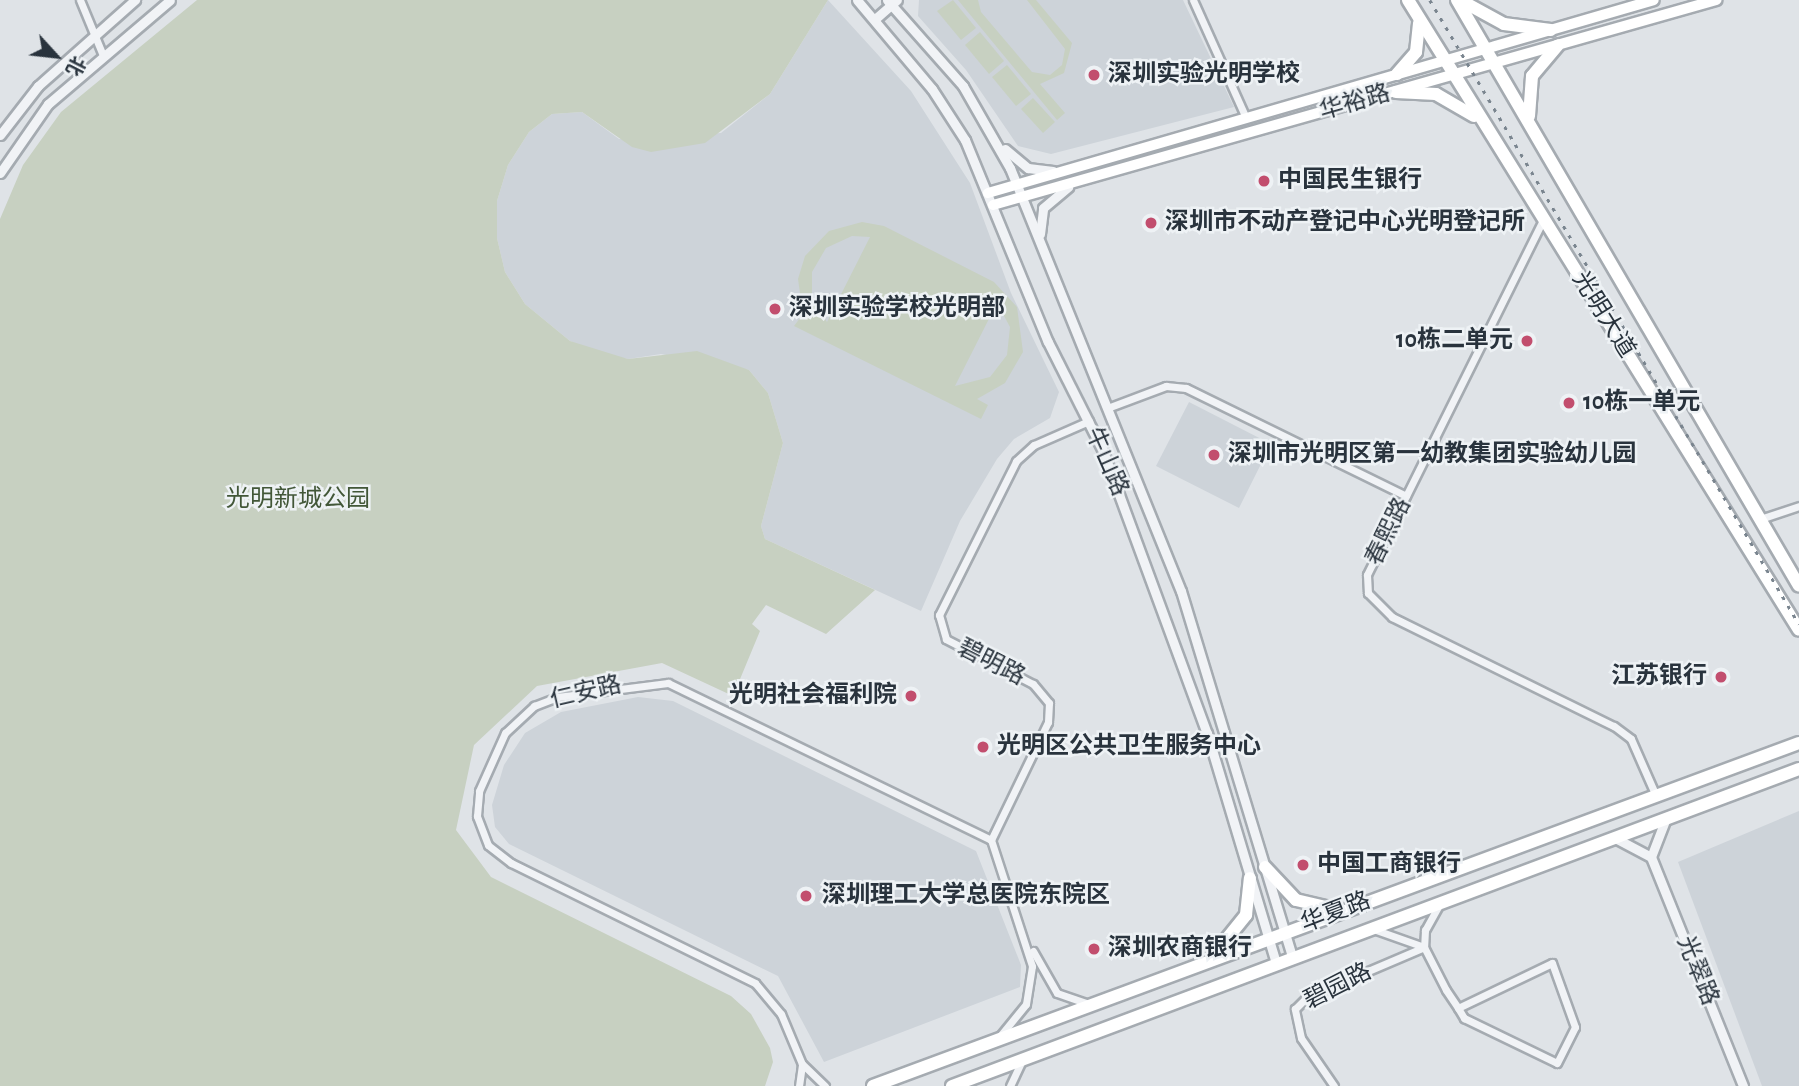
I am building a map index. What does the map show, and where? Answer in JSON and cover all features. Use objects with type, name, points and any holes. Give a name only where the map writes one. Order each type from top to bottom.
[{"type":"main road","name":"光明大道","points":[[1408,0],[1799,630]]},
{"type":"main road","name":"光明大道","points":[[1459,0],[1799,586]]},
{"type":"main road","points":[[1459,0],[1504,24],[1551,30]]},
{"type":"main road","name":"华裕路","points":[[993,205],[1019,190],[1069,169],[1654,0]]},
{"type":"main road","name":"华裕路","points":[[988,193],[1074,184],[1716,0]]},
{"type":"main road","points":[[1396,74],[1416,52],[1418,19]]},
{"type":"main road","points":[[1532,126],[1529,84],[1540,62],[1558,45]]},
{"type":"main road","points":[[1396,92],[1451,100],[1485,127]]},
{"type":"main road","points":[[1778,751],[1799,731]]},
{"type":"main road","name":"华夏路","points":[[873,1086],[1799,743]]},
{"type":"main road","name":"华夏路","points":[[952,1086],[1799,769]]},
{"type":"main road","points":[[1265,867],[1296,900],[1343,910]]},
{"type":"main road","points":[[1207,962],[1241,926],[1250,878]]},
{"type":"street","points":[[80,0],[102,53]]},
{"type":"street","points":[[0,135],[38,86],[94,32],[135,0]]},
{"type":"street","points":[[0,173],[48,104],[102,53],[170,0]]},
{"type":"street","name":"牛山路","points":[[856,0],[953,119],[988,193],[1048,342],[1089,421],[1149,567],[1276,963]]},
{"type":"street","points":[[1193,0],[1246,118]]},
{"type":"street","points":[[874,19],[892,2]]},
{"type":"street","name":"牛山路","points":[[892,2],[963,86],[994,136],[1110,407],[1202,652],[1292,957]]},
{"type":"street","points":[[994,136],[1028,168],[1069,169]]},
{"type":"street","points":[[1042,246],[1043,208],[1074,184]]},
{"type":"street","name":"春熙路","points":[[1543,220],[1367,575],[1368,593],[1377,607],[1614,726],[1631,739],[1656,796]]},
{"type":"street","points":[[1110,407],[1166,386],[1186,388],[1406,496]]},
{"type":"street","name":"碧明路","points":[[991,840],[1045,730],[1049,703],[1033,684],[946,639],[939,615],[1016,461],[1034,445],[1089,421]]},
{"type":"street","points":[[1760,519],[1799,506]]},
{"type":"street","name":"仁安路","points":[[825,1086],[802,1064],[781,1014],[755,984],[511,863],[488,845],[479,827],[479,791],[514,722],[557,697],[647,681],[668,683],[991,840]]},
{"type":"street","points":[[1612,839],[1632,842],[1651,857],[1656,832],[1670,817]]},
{"type":"street","points":[[991,840],[1029,945],[1057,993],[1093,1004]]},
{"type":"street","name":"光翠路","points":[[1651,857],[1743,1086]]},
{"type":"street","points":[[1424,947],[1425,930],[1441,902]]},
{"type":"street","points":[[1366,929],[1402,934],[1424,947],[1458,1008],[1469,1021],[1557,1063],[1576,1027],[1552,963],[1458,1008]]},
{"type":"street","points":[[995,1041],[1026,1004],[1029,945]]},
{"type":"street","name":"碧园路","points":[[1335,1086],[1301,1038],[1294,1009],[1307,998],[1424,947]]},
{"type":"street","points":[[1010,1086],[1024,1059]]},
{"type":"street","name":"仁安路","points":[[800,1086],[802,1064]]},
{"type":"shaded area","name":"深圳实验学校光明部","points":[[828,0],[911,91],[970,183],[1011,293],[1059,392],[1050,418],[1014,439],[997,459],[960,521],[921,611],[765,539],[761,526],[783,443],[768,393],[749,370],[661,354],[628,359],[599,354],[570,341],[525,304],[505,272],[497,238],[497,201],[508,165],[529,132],[552,114],[582,112],[619,139],[721,133],[770,94]]},
{"type":"shaded area","name":"深圳实验光明学校","points":[[919,0],[1183,0],[1234,107],[1051,154],[1018,146],[966,70],[918,16]]},
{"type":"shaded area","name":"深圳市光明区第一幼教集团实验幼儿园","points":[[1189,402],[1271,444],[1239,508],[1156,466]]},
{"type":"shaded area","name":"深圳理工大学总医院东院区","points":[[638,697],[673,701],[976,851],[1021,965],[1020,987],[824,1062],[778,976],[509,844],[495,827],[492,805],[504,765],[525,733],[561,712]]},
{"type":"shaded area","points":[[1799,811],[1799,1086],[1762,1086],[1678,862]]},
{"type":"green space","name":"光明新城公园","points":[[197,0],[828,0],[770,94],[705,143],[651,152],[632,147],[582,112],[552,114],[529,132],[508,165],[497,201],[497,238],[505,272],[525,304],[570,341],[628,359],[697,351],[749,370],[768,393],[783,443],[761,526],[765,539],[875,590],[826,634],[766,605],[752,624],[760,631],[733,696],[662,663],[537,686],[474,745],[456,830],[491,877],[731,996],[751,1014],[770,1048],[773,1062],[765,1086],[0,1086],[0,219],[23,165],[61,112]]},
{"type":"green space","points":[[953,0],[976,28],[961,40],[937,11]]},
{"type":"green space","points":[[958,0],[978,0],[981,12],[1032,72],[1050,75],[1062,65],[1065,49],[1027,0],[1036,0],[1072,43],[1064,73],[1040,84],[1065,113],[1057,120]]},
{"type":"green space","points":[[980,32],[1004,61],[989,74],[965,45]]},
{"type":"green space","points":[[1007,65],[1031,94],[1016,106],[992,77]]},
{"type":"green space","points":[[1033,98],[1055,122],[1043,133],[1021,109]]},
{"type":"green space","points":[[862,222],[884,226],[994,282],[1017,307],[1023,352],[1005,383],[977,399],[988,405],[981,419],[794,326],[803,314],[798,279],[805,256],[829,231]],"holes":[[[852,236],[870,237],[827,322],[812,300],[812,272],[826,248]],[[997,303],[1010,327],[1007,355],[990,377],[955,386]]]},
{"type":"railway","points":[[1430,0],[1799,624]]},
{"type":"place","name":"深圳实验光明学校","points":[[1094,75]]},
{"type":"place","name":"中国民生银行","points":[[1264,181]]},
{"type":"place","name":"深圳市不动产登记中心光明登记所","points":[[1151,223]]},
{"type":"place","name":"深圳实验学校光明部","points":[[775,309]]},
{"type":"place","name":"10栋二单元","points":[[1527,341]]},
{"type":"place","name":"10栋一单元","points":[[1569,403]]},
{"type":"place","name":"深圳市光明区第一幼教集团实验幼儿园","points":[[1214,455]]},
{"type":"place","name":"江苏银行","points":[[1721,677]]},
{"type":"place","name":"光明社会福利院","points":[[911,696]]},
{"type":"place","name":"光明区公共卫生服务中心","points":[[983,747]]},
{"type":"place","name":"中国工商银行","points":[[1303,865]]},
{"type":"place","name":"深圳理工大学总医院东院区","points":[[806,896]]},
{"type":"place","name":"深圳农商银行","points":[[1094,949]]}]
